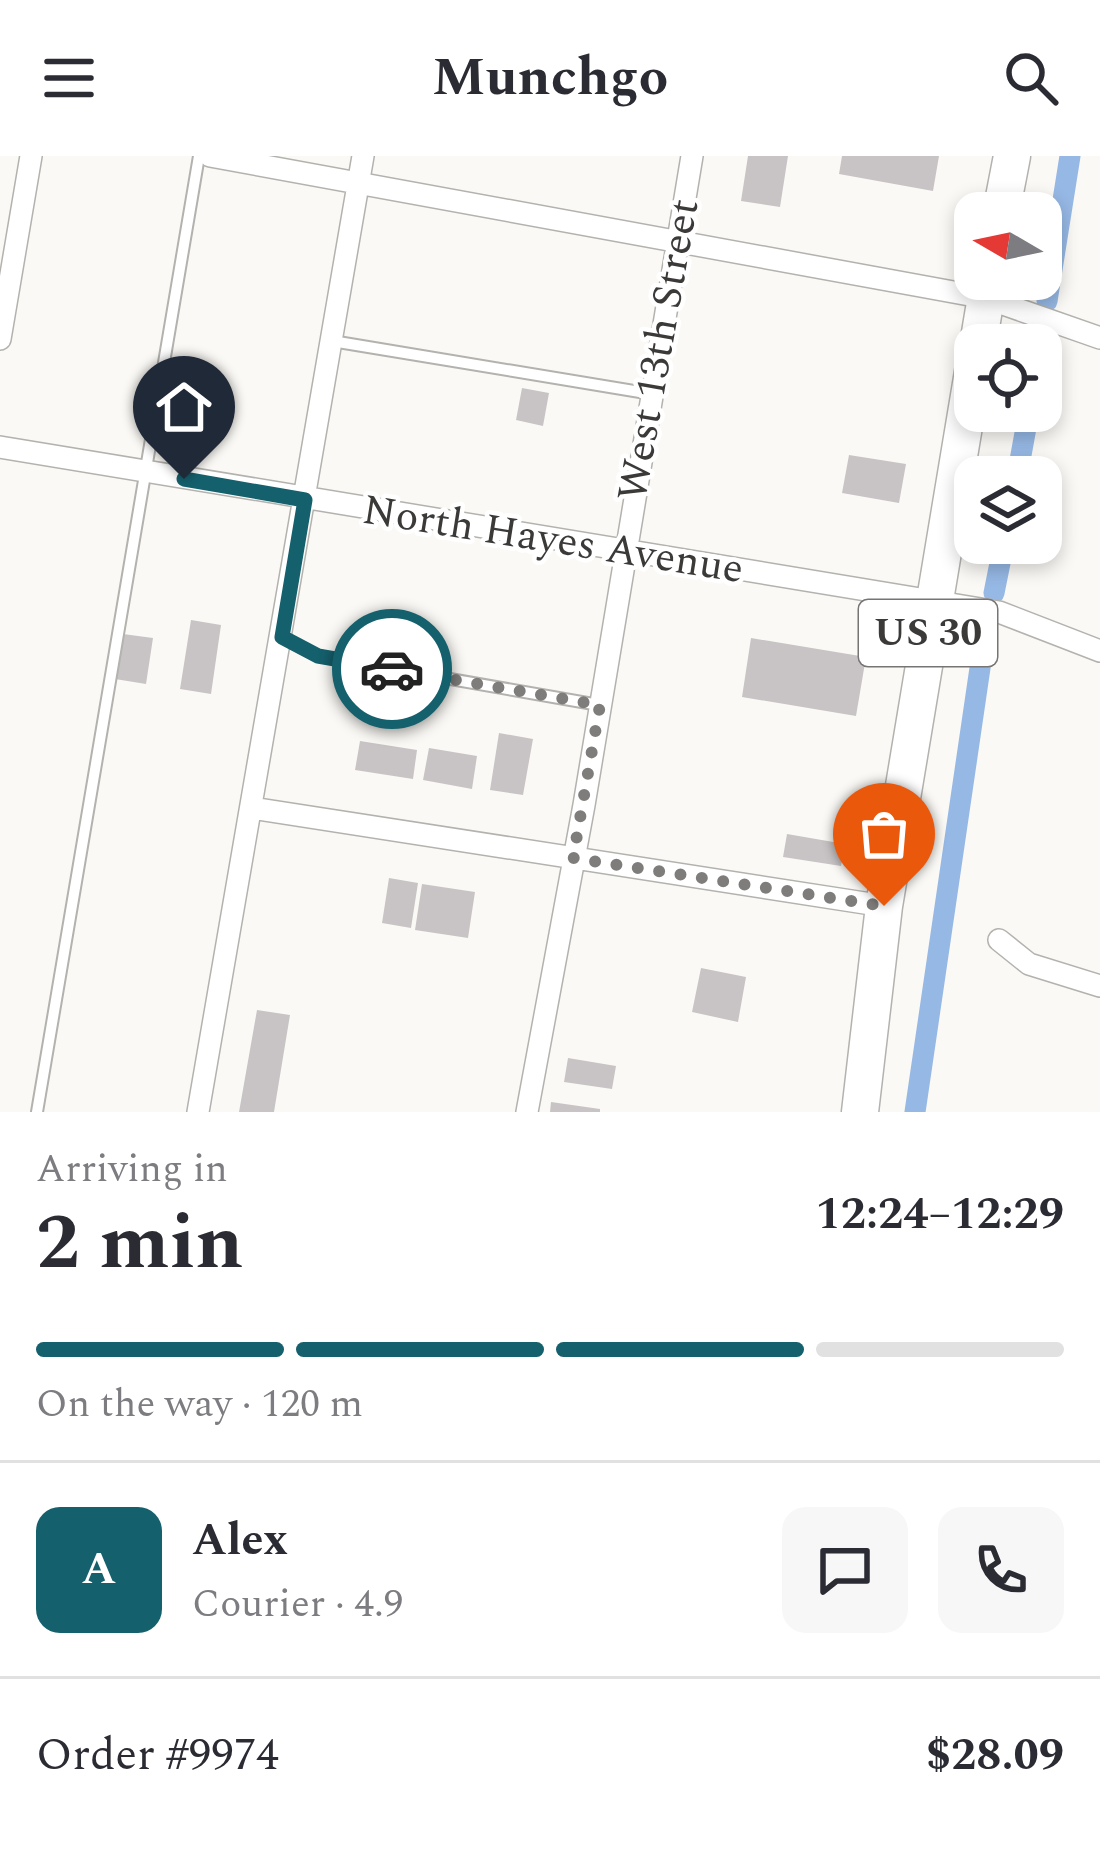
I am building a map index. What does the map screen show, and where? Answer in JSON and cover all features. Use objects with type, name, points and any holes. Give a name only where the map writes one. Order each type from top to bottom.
[{"type":"main road","points":[[1005,192],[1012,156]]},
{"type":"main road","name":"US 30","points":[[860,1112],[884,906],[962,432]]},
{"type":"main road","name":"US 30","points":[[836,1112],[884,906]]},
{"type":"street","points":[[0,339],[31,156]]},
{"type":"street","points":[[209,156],[677,241],[954,283]]},
{"type":"street","points":[[197,1112],[363,156]]},
{"type":"street","name":"West 13th Street","points":[[526,1112],[692,156]]},
{"type":"street","points":[[1014,300],[1100,338]]},
{"type":"street","name":"North Hayes Avenue","points":[[0,447],[999,612],[1100,651]]},
{"type":"street","points":[[253,808],[884,906]]},
{"type":"street","points":[[999,940],[1029,964],[1100,986]]},
{"type":"lane","points":[[37,1112],[199,156]]},
{"type":"lane","points":[[332,341],[652,394]]},
{"type":"lane","points":[[282,637],[318,656],[600,705]]},
{"type":"building","points":[[748,156],[788,156],[780,207],[741,201]]},
{"type":"building","points":[[842,156],[939,156],[933,191],[839,174]]},
{"type":"building","points":[[522,388],[549,393],[543,426],[516,420]]},
{"type":"building","points":[[849,455],[906,464],[899,503],[842,493]]},
{"type":"building","points":[[191,620],[221,625],[211,694],[180,689]]},
{"type":"building","points":[[123,634],[153,638],[146,684],[115,679]]},
{"type":"building","points":[[751,638],[866,657],[856,716],[742,697]]},
{"type":"building","points":[[499,733],[533,739],[523,795],[490,790]]},
{"type":"building","points":[[360,741],[417,750],[413,779],[355,770]]},
{"type":"building","points":[[429,748],[477,756],[472,789],[423,780]]},
{"type":"building","points":[[787,834],[845,844],[841,866],[783,857]]},
{"type":"building","points":[[389,878],[418,883],[411,928],[382,923]]},
{"type":"building","points":[[422,884],[475,892],[468,938],[415,930]]},
{"type":"building","points":[[701,968],[746,977],[738,1022],[692,1012]]},
{"type":"building","points":[[257,1010],[290,1015],[274,1112],[239,1112]]},
{"type":"building","points":[[568,1058],[616,1066],[612,1089],[564,1082]]},
{"type":"building","points":[[551,1102],[600,1109],[600,1112],[550,1112]]},
{"type":"waterway","points":[[1047,301],[1070,156]]},
{"type":"waterway","points":[[1021,456],[1025,432]]},
{"type":"waterway","points":[[994,593],[1000,564]]},
{"type":"waterway","points":[[915,1112],[986,627]]},
{"type":"way so far","points":[[392,669],[600,705],[573,858],[884,906]]},
{"type":"route","points":[[184,479],[305,500],[282,637],[318,656],[392,669]]}]
